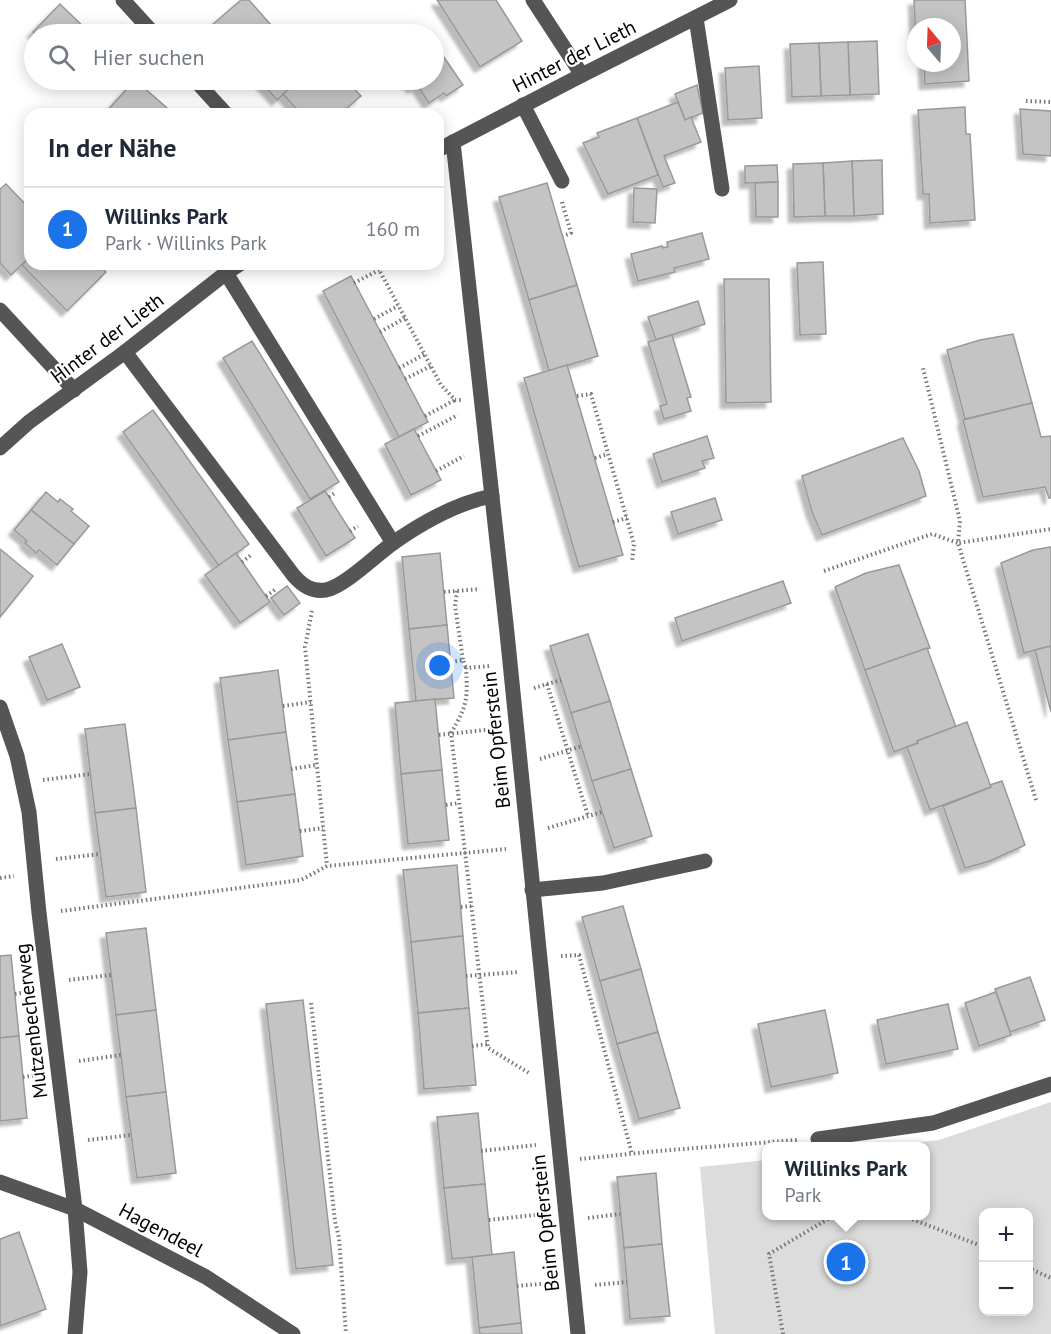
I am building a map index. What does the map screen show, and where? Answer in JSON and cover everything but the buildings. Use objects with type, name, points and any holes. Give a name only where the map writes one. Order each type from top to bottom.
[{"type":"street","points":[[123,0],[145,24]]},
{"type":"street","points":[[533,0],[582,75]]},
{"type":"street","name":"Hinter der Lieth","points":[[444,147],[730,0]]},
{"type":"street","points":[[696,18],[722,189]]},
{"type":"street","points":[[204,90],[221,108]]},
{"type":"street","points":[[523,105],[562,181]]},
{"type":"street","name":"Beim Opferstein","points":[[453,142],[502,586],[578,1334]]},
{"type":"street","name":"Hinter der Lieth","points":[[0,448],[29,422],[125,352],[231,270]]},
{"type":"street","points":[[226,273],[393,543]]},
{"type":"street","points":[[0,310],[74,390]]},
{"type":"street","points":[[125,352],[295,579],[305,587],[328,590],[339,585],[393,543],[429,520],[472,500],[492,496]]},
{"type":"street","name":"Mutzenbecherweg","points":[[0,707],[24,782],[34,861],[75,1209],[80,1272],[75,1334]]},
{"type":"street","points":[[532,890],[603,883],[705,861]]},
{"type":"street","points":[[818,1138],[933,1123],[1051,1083]]},
{"type":"street","name":"Hagendeel","points":[[0,1182],[75,1209],[206,1277],[294,1334]]},
{"type":"path","points":[[1026,101],[1051,102]]},
{"type":"path","points":[[562,181],[561,199],[571,233],[563,236]]},
{"type":"path","points":[[354,283],[379,270],[441,386],[456,400]]},
{"type":"path","points":[[374,319],[398,306]]},
{"type":"path","points":[[380,332],[405,318]]},
{"type":"path","points":[[399,368],[424,354]]},
{"type":"path","points":[[405,379],[431,366]]},
{"type":"path","points":[[923,368],[960,521],[958,543],[1035,800]]},
{"type":"path","points":[[577,396],[591,394],[634,544],[632,562]]},
{"type":"path","points":[[425,416],[456,400],[481,398]]},
{"type":"path","points":[[418,436],[458,416]]},
{"type":"path","points":[[595,458],[609,454]]},
{"type":"path","points":[[436,471],[464,456]]},
{"type":"path","points":[[613,522],[627,518]]},
{"type":"path","points":[[824,571],[932,534],[958,543],[1051,529]]},
{"type":"path","points":[[444,592],[502,586]]},
{"type":"path","points":[[316,590],[305,646],[327,866]]},
{"type":"path","points":[[457,591],[454,606],[466,668],[468,694],[464,710],[451,733],[488,1048],[552,1087]]},
{"type":"path","points":[[451,662],[463,660]]},
{"type":"path","points":[[466,668],[510,664]]},
{"type":"path","points":[[547,684],[588,816]]},
{"type":"path","points":[[283,706],[311,702]]},
{"type":"path","points":[[439,735],[516,727]]},
{"type":"path","points":[[520,765],[582,746]]},
{"type":"path","points":[[291,769],[317,765]]},
{"type":"path","points":[[24,782],[91,774]]},
{"type":"path","points":[[446,805],[459,803]]},
{"type":"path","points":[[39,913],[301,880],[327,866],[465,853],[527,841],[602,812]]},
{"type":"path","points":[[300,831],[323,828]]},
{"type":"path","points":[[34,861],[100,854]]},
{"type":"path","points":[[461,907],[471,906]]},
{"type":"path","points":[[466,976],[579,955],[632,1154]]},
{"type":"path","points":[[47,983],[111,975]]},
{"type":"path","points":[[311,1003],[335,1221],[339,1238],[346,1334]]},
{"type":"path","points":[[472,1046],[488,1044]]},
{"type":"path","points":[[57,1063],[121,1055]]},
{"type":"path","points":[[67,1143],[131,1135]]},
{"type":"path","points":[[764,1142],[818,1138]]},
{"type":"path","points":[[560,1162],[762,1142]]},
{"type":"path","points":[[482,1151],[558,1143]]},
{"type":"path","points":[[489,1220],[620,1214]]},
{"type":"path","points":[[783,1334],[769,1254],[825,1220]]},
{"type":"path","points":[[916,1220],[979,1245]]},
{"type":"path","points":[[1033,1270],[1051,1278]]},
{"type":"path","points":[[517,1287],[627,1282]]},
{"type":"shaded area","points":[[1051,1102],[1051,1334],[715,1334],[700,1167],[762,1160],[762,1220],[930,1220],[930,1142],[919,1142],[939,1140]]},
{"type":"place","name":"Willinks Park","points":[[846,1262]]}]
